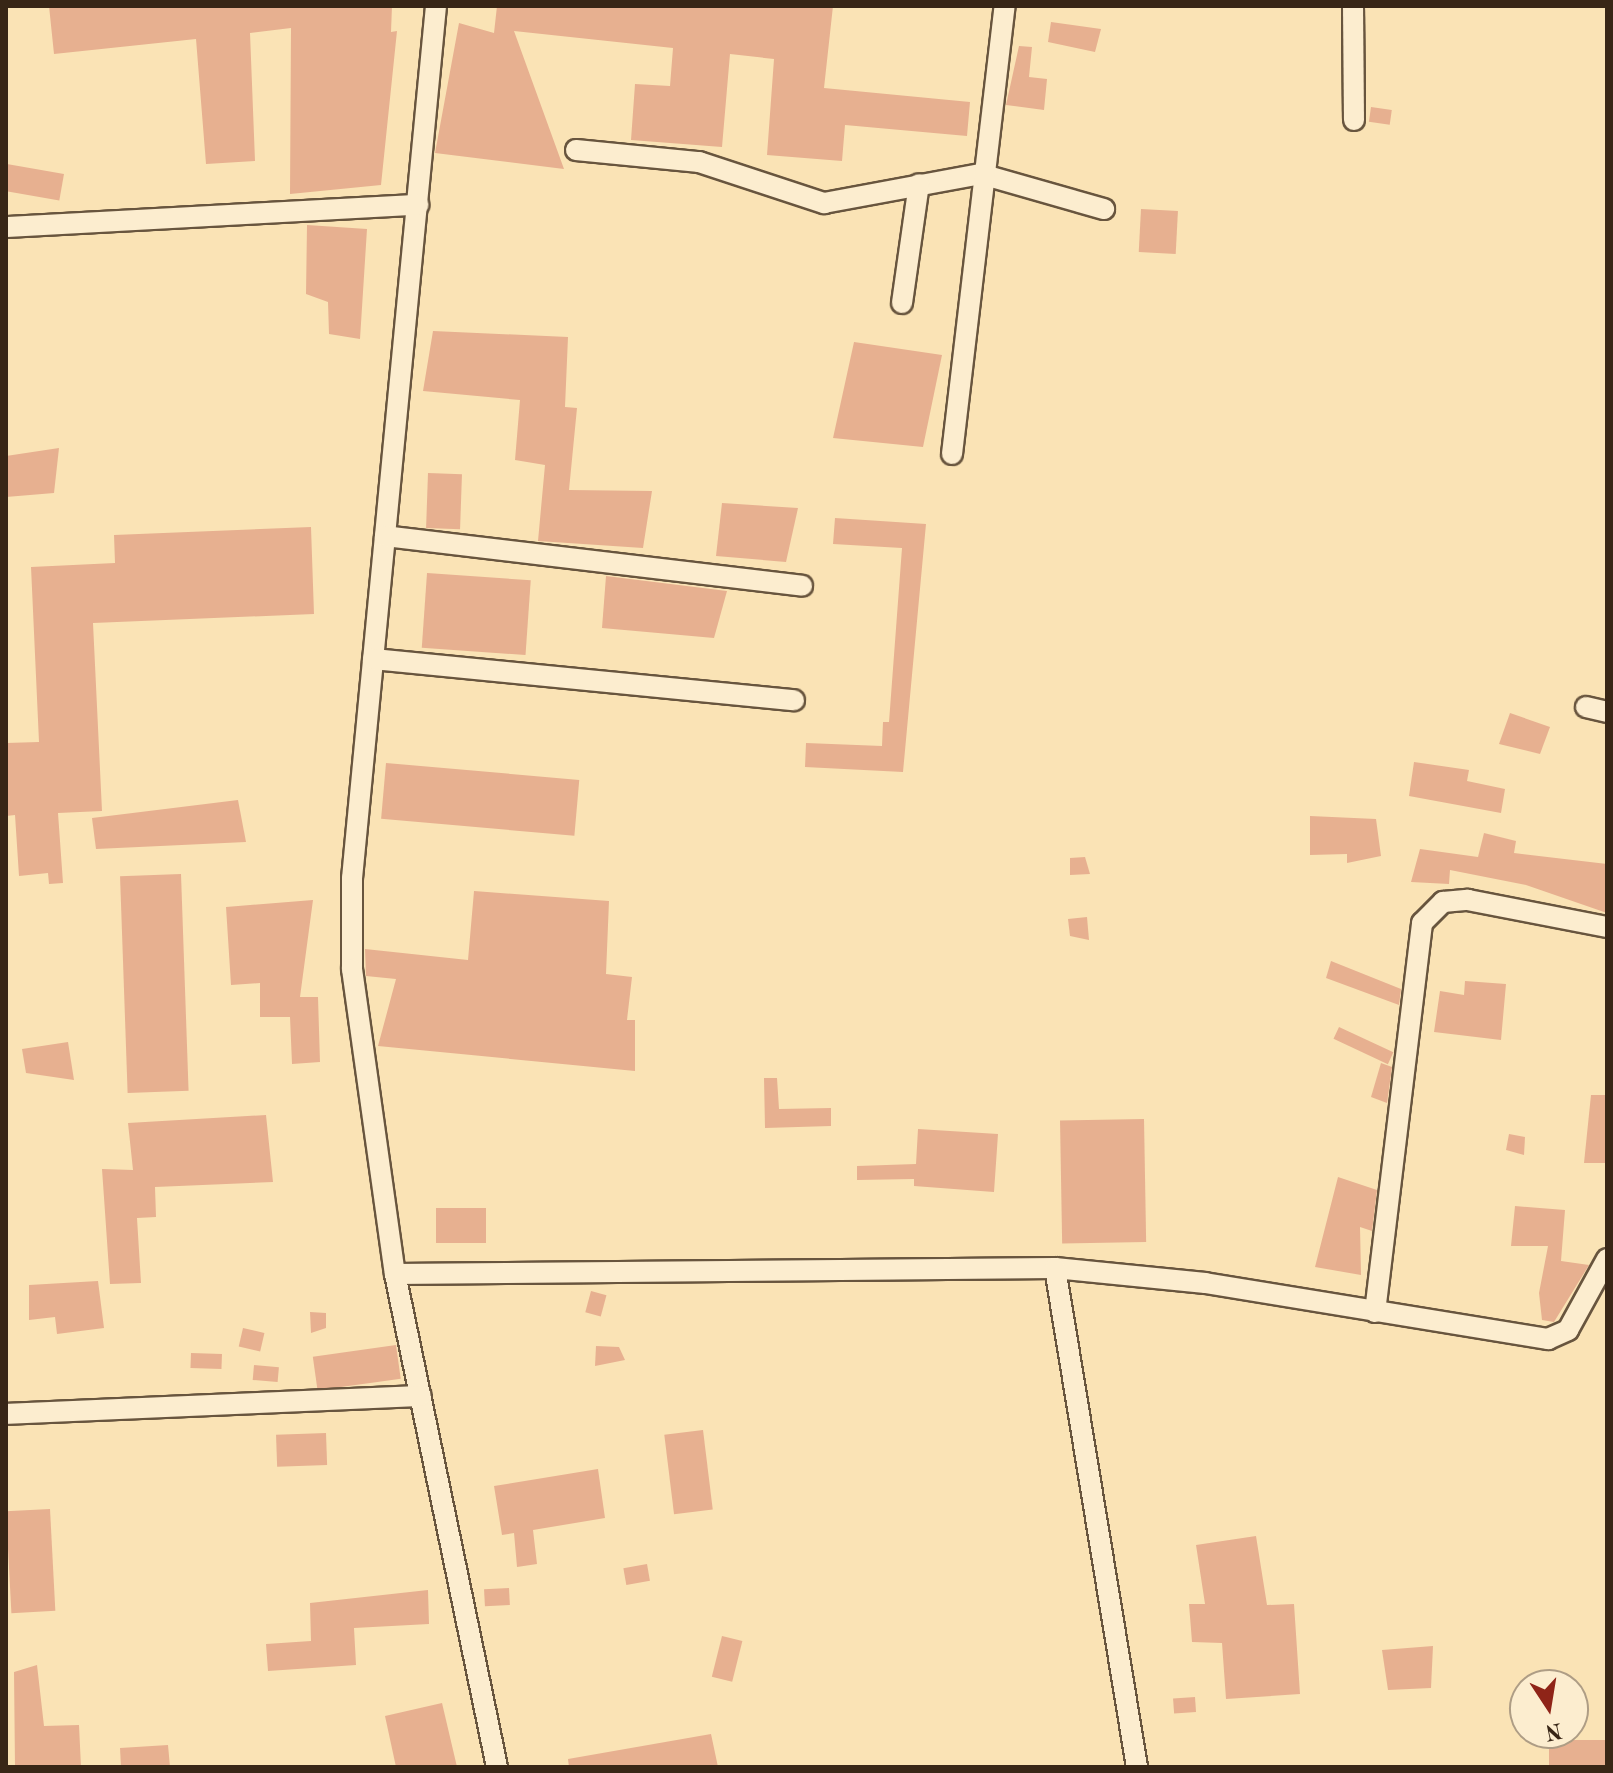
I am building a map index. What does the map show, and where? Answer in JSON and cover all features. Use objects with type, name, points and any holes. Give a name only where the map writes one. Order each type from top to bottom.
[{"type":"street","points":[[436,6],[352,878],[352,969],[395,1274],[497,1767]]},
{"type":"street","points":[[952,454],[981,174],[1005,6]]},
{"type":"street","points":[[1353,6],[1354,120]]},
{"type":"street","points":[[576,150],[699,162],[824,203],[981,174],[1104,209]]},
{"type":"street","points":[[902,303],[919,184]]},
{"type":"street","points":[[6,227],[418,205]]},
{"type":"street","points":[[385,536],[802,586]]},
{"type":"street","points":[[373,659],[794,700]]},
{"type":"street","points":[[1586,707],[1607,712]]},
{"type":"street","points":[[1375,1312],[1422,923],[1443,902],[1468,900],[1607,927]]},
{"type":"street","points":[[395,1274],[1055,1268],[1548,1339],[1573,1324],[1581,1295],[1607,1259]]},
{"type":"street","points":[[1055,1268],[1137,1767]]},
{"type":"street","points":[[6,1414],[421,1396]]},
{"type":"building","points":[[49,6],[392,6],[391,32],[397,31],[381,185],[290,194],[291,28],[250,33],[255,161],[206,164],[196,39],[54,54]]},
{"type":"building","points":[[497,6],[833,6],[824,88],[970,102],[967,136],[845,125],[842,161],[767,155],[774,59],[730,54],[722,147],[631,140],[635,84],[670,86],[673,48],[514,31],[564,169],[435,153],[459,23],[494,33]]},
{"type":"building","points":[[1051,22],[1101,29],[1095,52],[1048,42]]},
{"type":"building","points":[[1019,46],[1032,47],[1029,77],[1047,79],[1044,110],[1006,105]]},
{"type":"building","points":[[1371,107],[1392,110],[1390,125],[1369,122]]},
{"type":"building","points":[[7,164],[64,174],[59,201],[6,191]]},
{"type":"building","points":[[1141,209],[1178,211],[1176,254],[1139,252]]},
{"type":"building","points":[[307,225],[367,229],[360,339],[329,334],[328,302],[306,294]]},
{"type":"building","points":[[433,331],[568,337],[565,407],[577,408],[569,490],[652,491],[643,548],[538,541],[545,465],[515,460],[520,400],[423,391]]},
{"type":"building","points":[[854,342],[942,355],[923,447],[833,438]]},
{"type":"building","points":[[59,448],[54,493],[6,497],[6,456]]},
{"type":"building","points":[[428,473],[462,474],[460,529],[426,528]]},
{"type":"building","points":[[722,503],[798,508],[786,562],[716,556]]},
{"type":"building","points":[[835,518],[926,524],[903,772],[805,767],[806,743],[882,746],[883,722],[889,722],[902,548],[833,544]]},
{"type":"building","points":[[311,527],[314,614],[93,623],[102,811],[58,813],[63,883],[49,884],[48,873],[19,876],[15,815],[6,816],[6,743],[39,742],[31,567],[115,563],[114,535]]},
{"type":"building","points":[[427,573],[531,580],[526,655],[422,648]]},
{"type":"building","points":[[606,576],[727,591],[714,638],[602,628]]},
{"type":"building","points":[[1510,713],[1550,727],[1540,754],[1499,744]]},
{"type":"building","points":[[1414,762],[1469,770],[1467,781],[1505,789],[1501,813],[1409,796]]},
{"type":"building","points":[[386,763],[579,780],[574,836],[381,819]]},
{"type":"building","points":[[238,800],[246,842],[96,849],[92,818]]},
{"type":"building","points":[[1310,816],[1376,819],[1381,856],[1347,863],[1347,854],[1310,855]]},
{"type":"building","points":[[1484,833],[1516,841],[1514,853],[1607,864],[1607,913],[1526,885],[1450,870],[1449,884],[1411,882],[1420,849],[1478,857]]},
{"type":"building","points":[[1085,857],[1090,874],[1070,875],[1070,858]]},
{"type":"building","points":[[181,874],[189,1091],[128,1093],[120,876]]},
{"type":"building","points":[[474,891],[609,901],[606,974],[632,977],[627,1020],[635,1020],[635,1071],[378,1046],[396,979],[366,976],[365,949],[468,960]]},
{"type":"building","points":[[313,900],[300,997],[318,997],[320,1062],[292,1064],[290,1017],[260,1017],[260,983],[231,985],[226,907]]},
{"type":"building","points":[[1087,917],[1089,940],[1070,936],[1068,919]]},
{"type":"building","points":[[1331,961],[1401,989],[1399,1005],[1326,978]]},
{"type":"building","points":[[1465,981],[1506,984],[1501,1040],[1434,1032],[1440,991],[1464,995]]},
{"type":"building","points":[[1339,1027],[1393,1052],[1388,1064],[1334,1039]]},
{"type":"building","points":[[68,1042],[74,1080],[26,1073],[22,1049]]},
{"type":"building","points":[[1381,1063],[1392,1067],[1387,1103],[1371,1097]]},
{"type":"building","points":[[764,1078],[777,1078],[779,1109],[831,1108],[831,1126],[765,1128]]},
{"type":"building","points":[[1591,1095],[1607,1095],[1607,1163],[1584,1163]]},
{"type":"building","points":[[266,1115],[273,1182],[155,1187],[156,1217],[137,1218],[141,1283],[110,1284],[102,1169],[133,1170],[128,1123]]},
{"type":"building","points":[[1144,1119],[1146,1242],[1062,1243],[1060,1120]]},
{"type":"building","points":[[918,1129],[998,1134],[994,1192],[914,1186],[914,1179],[857,1180],[857,1166],[916,1164]]},
{"type":"building","points":[[1509,1134],[1525,1137],[1524,1155],[1506,1150]]},
{"type":"building","points":[[1338,1177],[1377,1190],[1372,1231],[1360,1227],[1361,1275],[1315,1267]]},
{"type":"building","points":[[1515,1206],[1565,1210],[1561,1261],[1589,1265],[1554,1322],[1542,1320],[1539,1293],[1548,1246],[1511,1246]]},
{"type":"building","points":[[436,1208],[486,1208],[486,1243],[436,1243]]},
{"type":"building","points":[[98,1281],[104,1328],[57,1334],[55,1317],[29,1320],[29,1285]]},
{"type":"building","points":[[591,1291],[606,1295],[601,1316],[585,1312]]},
{"type":"building","points":[[310,1312],[326,1313],[326,1328],[311,1333]]},
{"type":"building","points":[[243,1328],[264,1333],[260,1351],[239,1347]]},
{"type":"building","points":[[396,1345],[401,1379],[318,1390],[313,1357]]},
{"type":"building","points":[[596,1346],[619,1347],[625,1360],[595,1366]]},
{"type":"building","points":[[191,1353],[222,1354],[221,1369],[190,1368]]},
{"type":"building","points":[[254,1365],[279,1367],[278,1382],[253,1380]]},
{"type":"building","points":[[703,1430],[713,1509],[674,1514],[664,1435]]},
{"type":"building","points":[[326,1433],[327,1465],[277,1467],[276,1435]]},
{"type":"building","points":[[598,1469],[605,1518],[533,1530],[537,1564],[517,1567],[514,1533],[502,1535],[494,1486]]},
{"type":"building","points":[[50,1509],[55,1611],[11,1613],[6,1511]]},
{"type":"building","points":[[1256,1536],[1267,1605],[1294,1604],[1300,1694],[1226,1699],[1222,1643],[1192,1642],[1189,1604],[1205,1604],[1196,1545]]},
{"type":"building","points":[[647,1564],[650,1581],[626,1585],[623,1568]]},
{"type":"building","points":[[509,1588],[510,1605],[485,1606],[484,1589]]},
{"type":"building","points":[[428,1590],[429,1624],[354,1628],[356,1665],[268,1671],[266,1644],[311,1641],[310,1603]]},
{"type":"building","points":[[722,1636],[742,1641],[732,1682],[712,1677]]},
{"type":"building","points":[[1433,1646],[1431,1688],[1388,1690],[1382,1650]]},
{"type":"building","points":[[37,1665],[44,1726],[79,1725],[81,1767],[15,1767],[14,1672]]},
{"type":"building","points":[[1195,1697],[1196,1712],[1174,1713],[1173,1699]]},
{"type":"building","points":[[442,1703],[457,1767],[396,1767],[385,1716]]},
{"type":"building","points":[[711,1734],[718,1767],[569,1767],[568,1759]]},
{"type":"building","points":[[1589,1740],[1607,1740],[1607,1767],[1549,1767],[1549,1749],[1589,1749]]},
{"type":"building","points":[[168,1745],[170,1767],[121,1767],[120,1748]]}]
